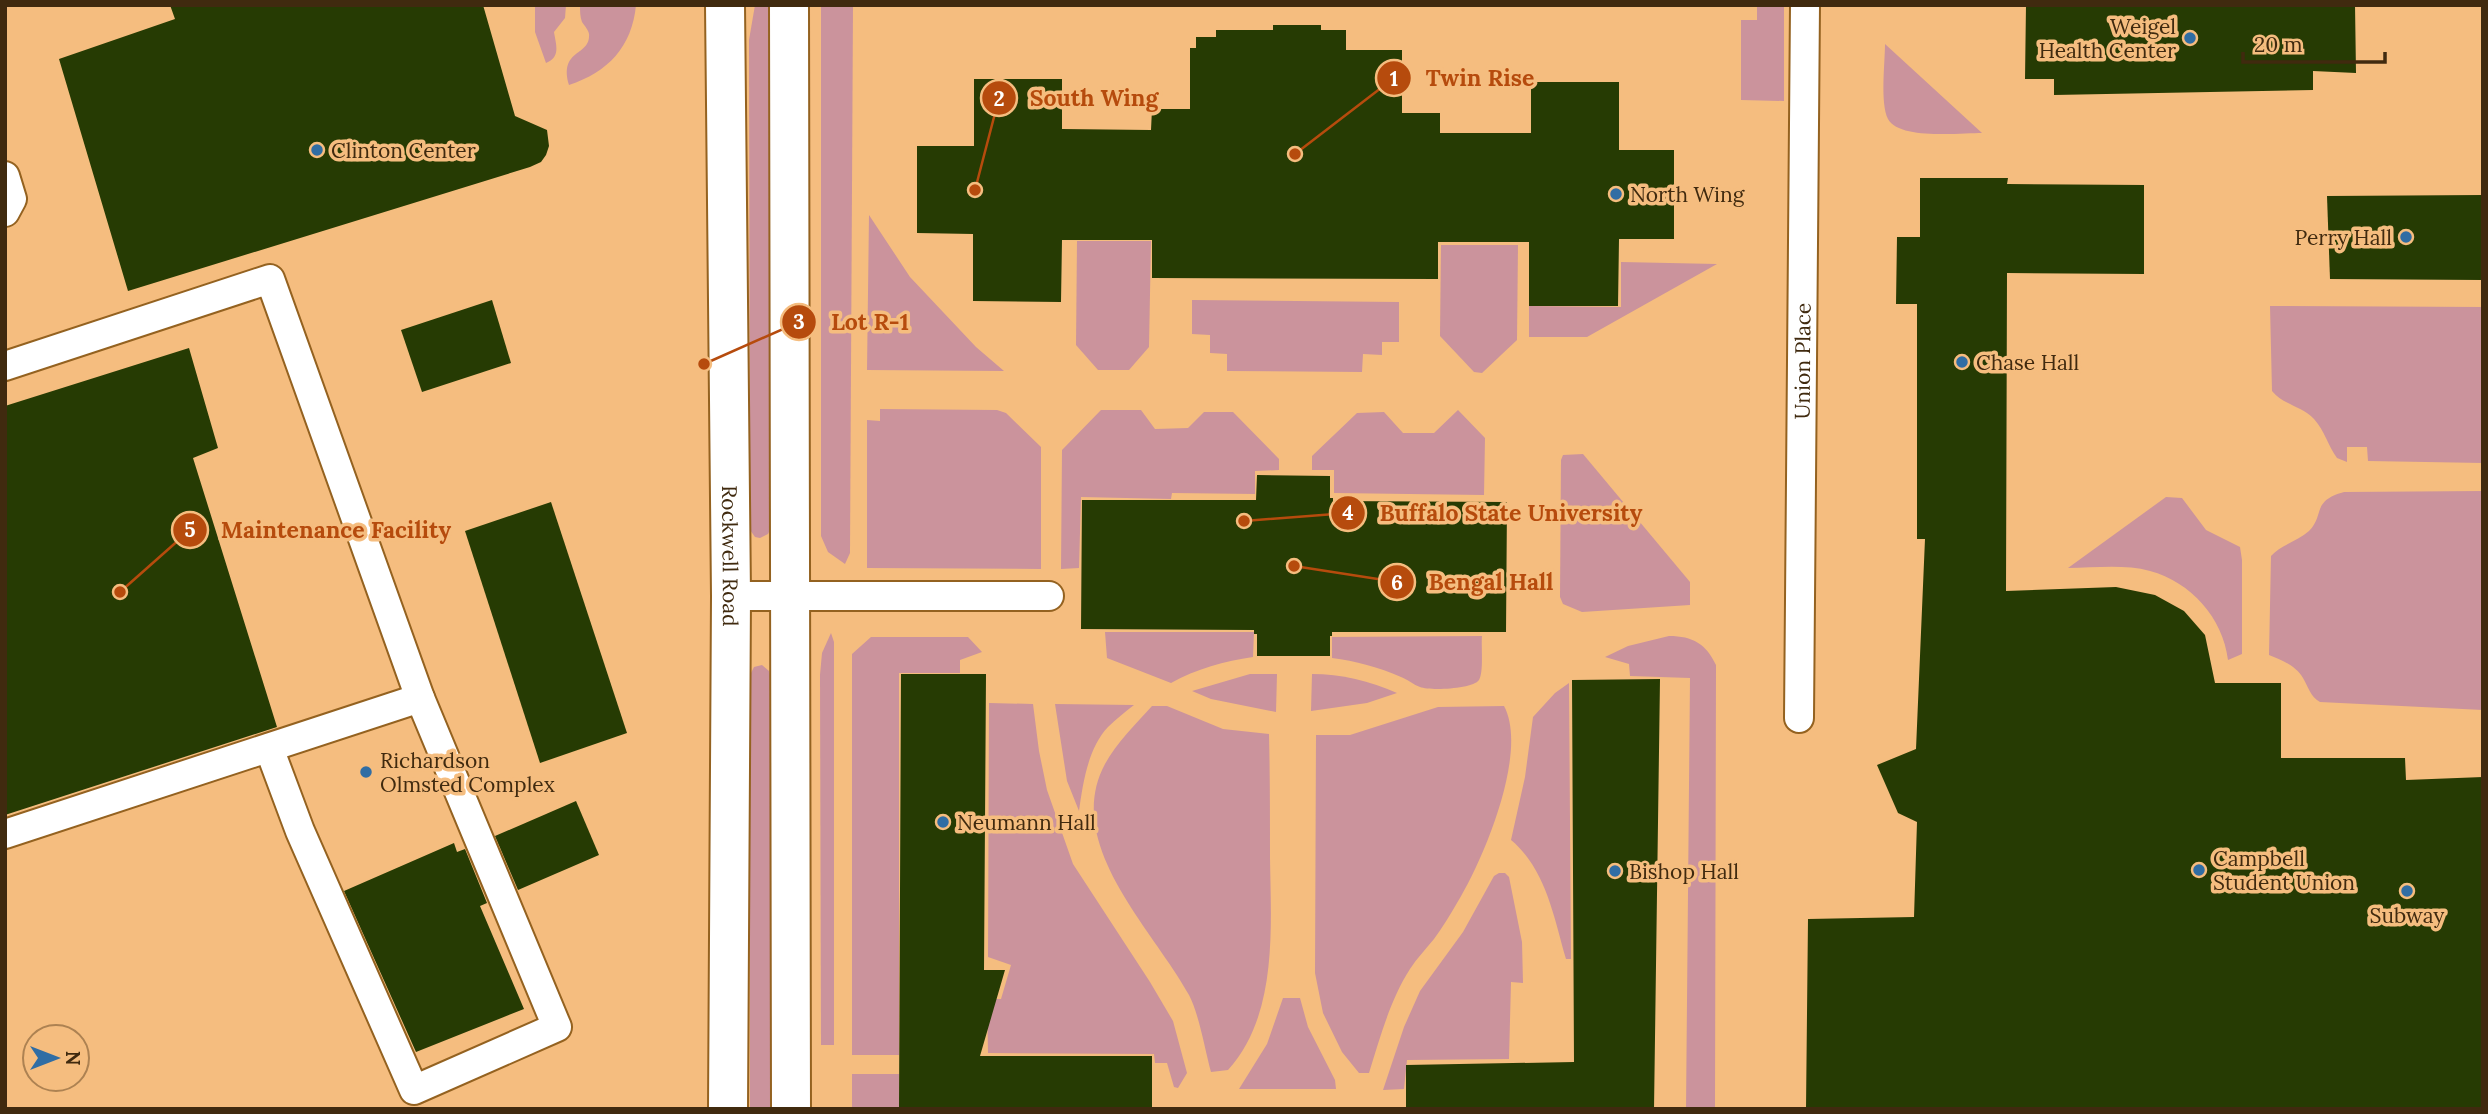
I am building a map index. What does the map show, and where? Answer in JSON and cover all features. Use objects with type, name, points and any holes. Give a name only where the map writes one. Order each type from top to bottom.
[{"type":"street","name":"Rockwell Road","points":[[725,5],[731,596],[728,1109]]},
{"type":"street","points":[[789,5],[792,1109]]},
{"type":"lane","name":"Union Place","points":[[1799,719],[1805,5]]},
{"type":"lane","points":[[5,176],[12,199],[5,212]]},
{"type":"lane","points":[[5,366],[270,279],[420,698],[557,1027],[414,1090],[300,831],[269,748]]},
{"type":"lane","points":[[731,596],[1049,596]]},
{"type":"lane","points":[[5,834],[420,698]]},
{"type":"shaded area","points":[[535,5],[566,5],[565,18],[554,32],[556,54],[546,63],[535,32]]},
{"type":"shaded area","points":[[580,5],[636,5],[629,33],[616,56],[595,73],[569,85],[568,65],[584,48],[589,37],[581,20]]},
{"type":"shaded area","points":[[755,5],[770,5],[771,528],[768,534],[760,538],[755,537],[750,530],[749,40]]},
{"type":"shaded area","points":[[821,5],[853,5],[850,553],[845,564],[828,552],[821,536]]},
{"type":"shaded area","points":[[1757,5],[1784,5],[1784,101],[1741,100],[1741,20],[1757,20]]},
{"type":"shaded area","points":[[1885,44],[1982,133],[1917,133],[1894,126],[1888,119],[1884,103]]},
{"type":"shaded area","points":[[869,215],[910,277],[976,347],[1004,371],[867,370]]},
{"type":"shaded area","points":[[1077,241],[1151,241],[1149,347],[1129,370],[1098,370],[1076,345]]},
{"type":"shaded area","points":[[1441,245],[1518,245],[1517,340],[1482,373],[1474,372],[1440,336]]},
{"type":"shaded area","points":[[1621,262],[1717,264],[1587,337],[1529,337],[1529,306],[1621,307]]},
{"type":"shaded area","points":[[1192,300],[1399,302],[1399,342],[1382,342],[1382,355],[1363,354],[1362,372],[1227,371],[1227,354],[1210,353],[1210,335],[1192,334]]},
{"type":"shaded area","points":[[2270,306],[2483,307],[2483,463],[2368,461],[2367,447],[2347,447],[2347,462],[2337,458],[2314,419],[2272,391]]},
{"type":"shaded area","points":[[880,409],[997,410],[1006,413],[1041,447],[1041,569],[867,568],[867,420],[880,421]]},
{"type":"shaded area","points":[[1101,410],[1141,410],[1155,429],[1188,428],[1204,412],[1233,412],[1279,459],[1279,470],[1255,471],[1255,494],[1172,493],[1171,499],[1081,497],[1079,568],[1061,569],[1062,450]]},
{"type":"shaded area","points":[[1458,410],[1485,438],[1484,495],[1334,493],[1334,470],[1312,470],[1312,456],[1357,413],[1384,412],[1403,433],[1434,433]]},
{"type":"shaded area","points":[[1583,454],[1690,582],[1690,605],[1582,612],[1563,604],[1560,597],[1561,460],[1563,455]]},
{"type":"shaded area","points":[[2483,491],[2483,710],[2320,702],[2297,670],[2269,655],[2271,556],[2309,531],[2327,500],[2344,492]]},
{"type":"shaded area","points":[[2166,497],[2182,498],[2206,530],[2240,547],[2242,654],[2228,660],[2225,645],[2212,616],[2191,593],[2165,576],[2130,568],[2068,568]]},
{"type":"shaded area","points":[[1105,632],[1254,632],[1253,657],[1211,666],[1171,683],[1107,658]]},
{"type":"shaded area","points":[[831,633],[834,642],[834,1045],[821,1045],[820,675],[822,653]]},
{"type":"shaded area","points":[[1482,636],[1481,676],[1475,683],[1460,687],[1425,688],[1376,667],[1332,658],[1332,637]]},
{"type":"shaded area","points":[[1669,636],[1698,643],[1716,665],[1715,1109],[1686,1109],[1690,678],[1630,676],[1629,664],[1605,657],[1628,646]]},
{"type":"shaded area","points":[[871,637],[968,637],[982,652],[960,660],[960,673],[899,673],[899,1055],[852,1055],[852,654]]},
{"type":"shaded area","points":[[762,665],[770,675],[770,1109],[750,1109],[750,675],[754,667]]},
{"type":"shaded area","points":[[1250,674],[1277,674],[1276,712],[1211,699],[1192,691]]},
{"type":"shaded area","points":[[1312,674],[1355,679],[1397,693],[1367,703],[1311,711]]},
{"type":"shaded area","points":[[1569,683],[1571,959],[1566,959],[1541,880],[1533,865],[1511,840],[1525,777],[1533,717],[1555,693]]},
{"type":"shaded area","points":[[989,703],[1033,704],[1047,790],[1073,864],[1173,1021],[1187,1073],[1178,1088],[1174,1087],[1167,1063],[1155,1063],[1154,1054],[988,1053],[987,999],[1001,999],[1011,965],[988,957]]},
{"type":"shaded area","points":[[1055,704],[1134,705],[1101,735],[1091,755],[1079,811],[1067,781]]},
{"type":"shaded area","points":[[1152,706],[1167,706],[1223,729],[1269,734],[1271,913],[1268,970],[1256,1024],[1244,1048],[1228,1070],[1211,1072],[1193,1003],[1118,885],[1103,855],[1095,825],[1095,794],[1105,764]]},
{"type":"shaded area","points":[[1504,706],[1510,726],[1511,750],[1500,806],[1490,834],[1454,908],[1403,981],[1386,1020],[1369,1073],[1359,1073],[1342,1052],[1323,1013],[1315,973],[1316,735],[1350,735],[1438,707]]},
{"type":"shaded area","points":[[1505,873],[1509,877],[1522,942],[1523,983],[1511,982],[1509,1059],[1407,1060],[1404,1089],[1383,1090],[1404,1027],[1420,991],[1463,932],[1494,876]]},
{"type":"shaded area","points":[[1283,998],[1300,998],[1308,1027],[1335,1080],[1336,1089],[1239,1089],[1267,1044]]},
{"type":"shaded area","points":[[852,1074],[899,1074],[899,1109],[852,1109]]},
{"type":"building","name":"Clinton Center","points":[[170,5],[483,5],[515,116],[547,130],[549,146],[546,155],[541,162],[530,167],[128,291],[59,59],[175,19]]},
{"type":"building","name":"Weigel Health Center","points":[[2026,5],[2355,5],[2356,73],[2313,71],[2313,90],[2054,95],[2054,79],[2025,79]]},
{"type":"building","points":[[1273,25],[1321,25],[1321,30],[1346,30],[1346,50],[1402,50],[1402,113],[1440,113],[1440,133],[1531,133],[1531,82],[1619,82],[1619,150],[1674,150],[1674,239],[1619,239],[1618,306],[1529,306],[1529,242],[1438,242],[1438,279],[1152,278],[1152,240],[1062,240],[1061,302],[973,301],[973,234],[917,233],[917,146],[974,146],[974,79],[1062,79],[1062,129],[1151,130],[1152,109],[1190,109],[1190,48],[1196,48],[1196,37],[1216,37],[1216,30],[1273,30]]},
{"type":"building","name":"Campbell Student Union","points":[[1920,178],[2008,178],[2007,184],[2144,185],[2144,274],[2007,273],[2006,591],[2116,587],[2155,595],[2184,611],[2205,635],[2215,683],[2281,683],[2281,758],[2405,758],[2406,780],[2483,777],[2483,1109],[1806,1109],[1808,919],[1914,917],[1917,822],[1898,813],[1877,765],[1916,749],[1925,539],[1917,539],[1917,304],[1896,304],[1897,237],[1920,237]]},
{"type":"building","name":"Perry Hall","points":[[2483,195],[2483,280],[2330,279],[2327,196]]},
{"type":"building","points":[[492,300],[511,363],[422,392],[401,330]]},
{"type":"building","points":[[189,348],[218,448],[193,458],[277,727],[5,815],[5,406]]},
{"type":"building","points":[[1257,475],[1330,476],[1330,498],[1333,498],[1333,501],[1507,502],[1506,632],[1332,632],[1330,656],[1257,656],[1257,634],[1254,634],[1254,630],[1081,629],[1082,500],[1256,500]]},
{"type":"building","points":[[551,502],[627,733],[540,763],[465,531]]},
{"type":"building","name":"Neumann Hall","points":[[901,674],[986,674],[984,970],[1005,970],[980,1056],[1152,1056],[1152,1109],[899,1109]]},
{"type":"building","name":"Bishop Hall","points":[[1660,679],[1654,1109],[1406,1109],[1406,1065],[1574,1062],[1572,680]]},
{"type":"building","points":[[576,801],[599,855],[518,890],[495,836]]},
{"type":"building","points":[[454,843],[457,852],[465,849],[487,903],[480,906],[524,1009],[416,1052],[344,891]]},
{"type":"place","name":"Weigel Health Center","points":[[2190,38]]},
{"type":"place","name":"Clinton Center","points":[[317,150]]},
{"type":"place","name":"Twin Rise","points":[[1295,154]]},
{"type":"place","name":"South Wing","points":[[975,190]]},
{"type":"place","name":"North Wing","points":[[1616,194]]},
{"type":"place","name":"Perry Hall","points":[[2406,237]]},
{"type":"place","name":"Chase Hall","points":[[1962,362]]},
{"type":"place","name":"Lot R-1","points":[[704,364]]},
{"type":"place","name":"Buffalo State University","points":[[1244,521]]},
{"type":"place","name":"Bengal Hall","points":[[1294,566]]},
{"type":"place","name":"Maintenance Facility","points":[[120,592]]},
{"type":"place","name":"Richardson Olmsted Complex","points":[[366,772]]},
{"type":"place","name":"Neumann Hall","points":[[943,822]]},
{"type":"place","name":"Campbell Student Union","points":[[2199,870]]},
{"type":"place","name":"Bishop Hall","points":[[1615,871]]},
{"type":"place","name":"Subway","points":[[2407,891]]}]
